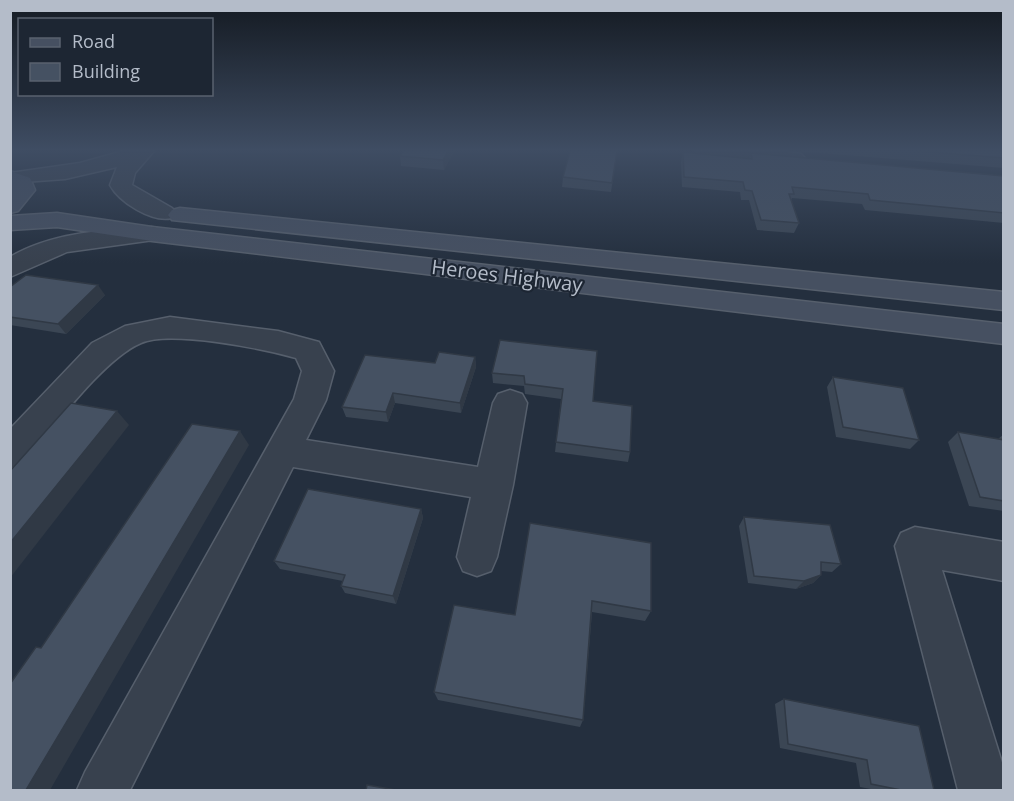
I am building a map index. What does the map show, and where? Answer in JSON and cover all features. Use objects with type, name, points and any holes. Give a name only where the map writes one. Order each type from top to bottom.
[{"type":"main road","name":"Heroes Highway","points":[[14,197],[57,220],[158,224],[1004,301]]},
{"type":"main road","name":"Heroes Highway","points":[[158,224],[1004,334]]},
{"type":"street","points":[[14,197],[31,188]]},
{"type":"street","points":[[14,197],[51,188]]},
{"type":"street","points":[[123,188],[158,224]]},
{"type":"street","points":[[10,268],[44,250],[158,224]]},
{"type":"street","points":[[10,453],[103,351],[135,333],[170,327],[278,342],[308,350],[318,371],[310,400],[103,790]]},
{"type":"street","points":[[477,557],[510,403]]},
{"type":"street","points":[[283,452],[494,485]]},
{"type":"street","points":[[984,790],[915,546],[1004,562]]},
{"type":"building","points":[[792,188],[794,194],[789,194],[799,223],[761,220],[752,191],[745,190]]},
{"type":"building","points":[[807,188],[1004,188],[1004,213],[870,200],[868,194]]},
{"type":"building","points":[[26,275],[98,285],[58,324],[10,317],[10,287]]},
{"type":"building","points":[[500,340],[597,351],[593,401],[632,406],[630,452],[556,442],[563,389],[525,384],[524,376],[492,373]]},
{"type":"building","points":[[439,352],[475,357],[460,403],[393,393],[386,412],[342,407],[365,355],[435,363]]},
{"type":"building","points":[[833,377],[903,388],[919,440],[843,427]]},
{"type":"building","points":[[71,403],[117,411],[10,543],[10,471]]},
{"type":"building","points":[[192,424],[240,431],[26,790],[10,790],[10,684],[36,647],[41,648]]},
{"type":"building","points":[[958,432],[1004,440],[1004,501],[980,497]]},
{"type":"building","points":[[308,489],[421,509],[393,596],[341,586],[345,575],[274,561]]},
{"type":"building","points":[[744,517],[830,525],[841,564],[821,562],[821,575],[804,581],[754,576]]},
{"type":"building","points":[[530,523],[651,543],[651,611],[592,601],[583,720],[434,692],[454,605],[515,615]]},
{"type":"building","points":[[784,699],[919,726],[934,790],[901,790],[871,784],[867,760],[788,744]]},
{"type":"building","points":[[367,785],[396,790],[366,790]]}]
